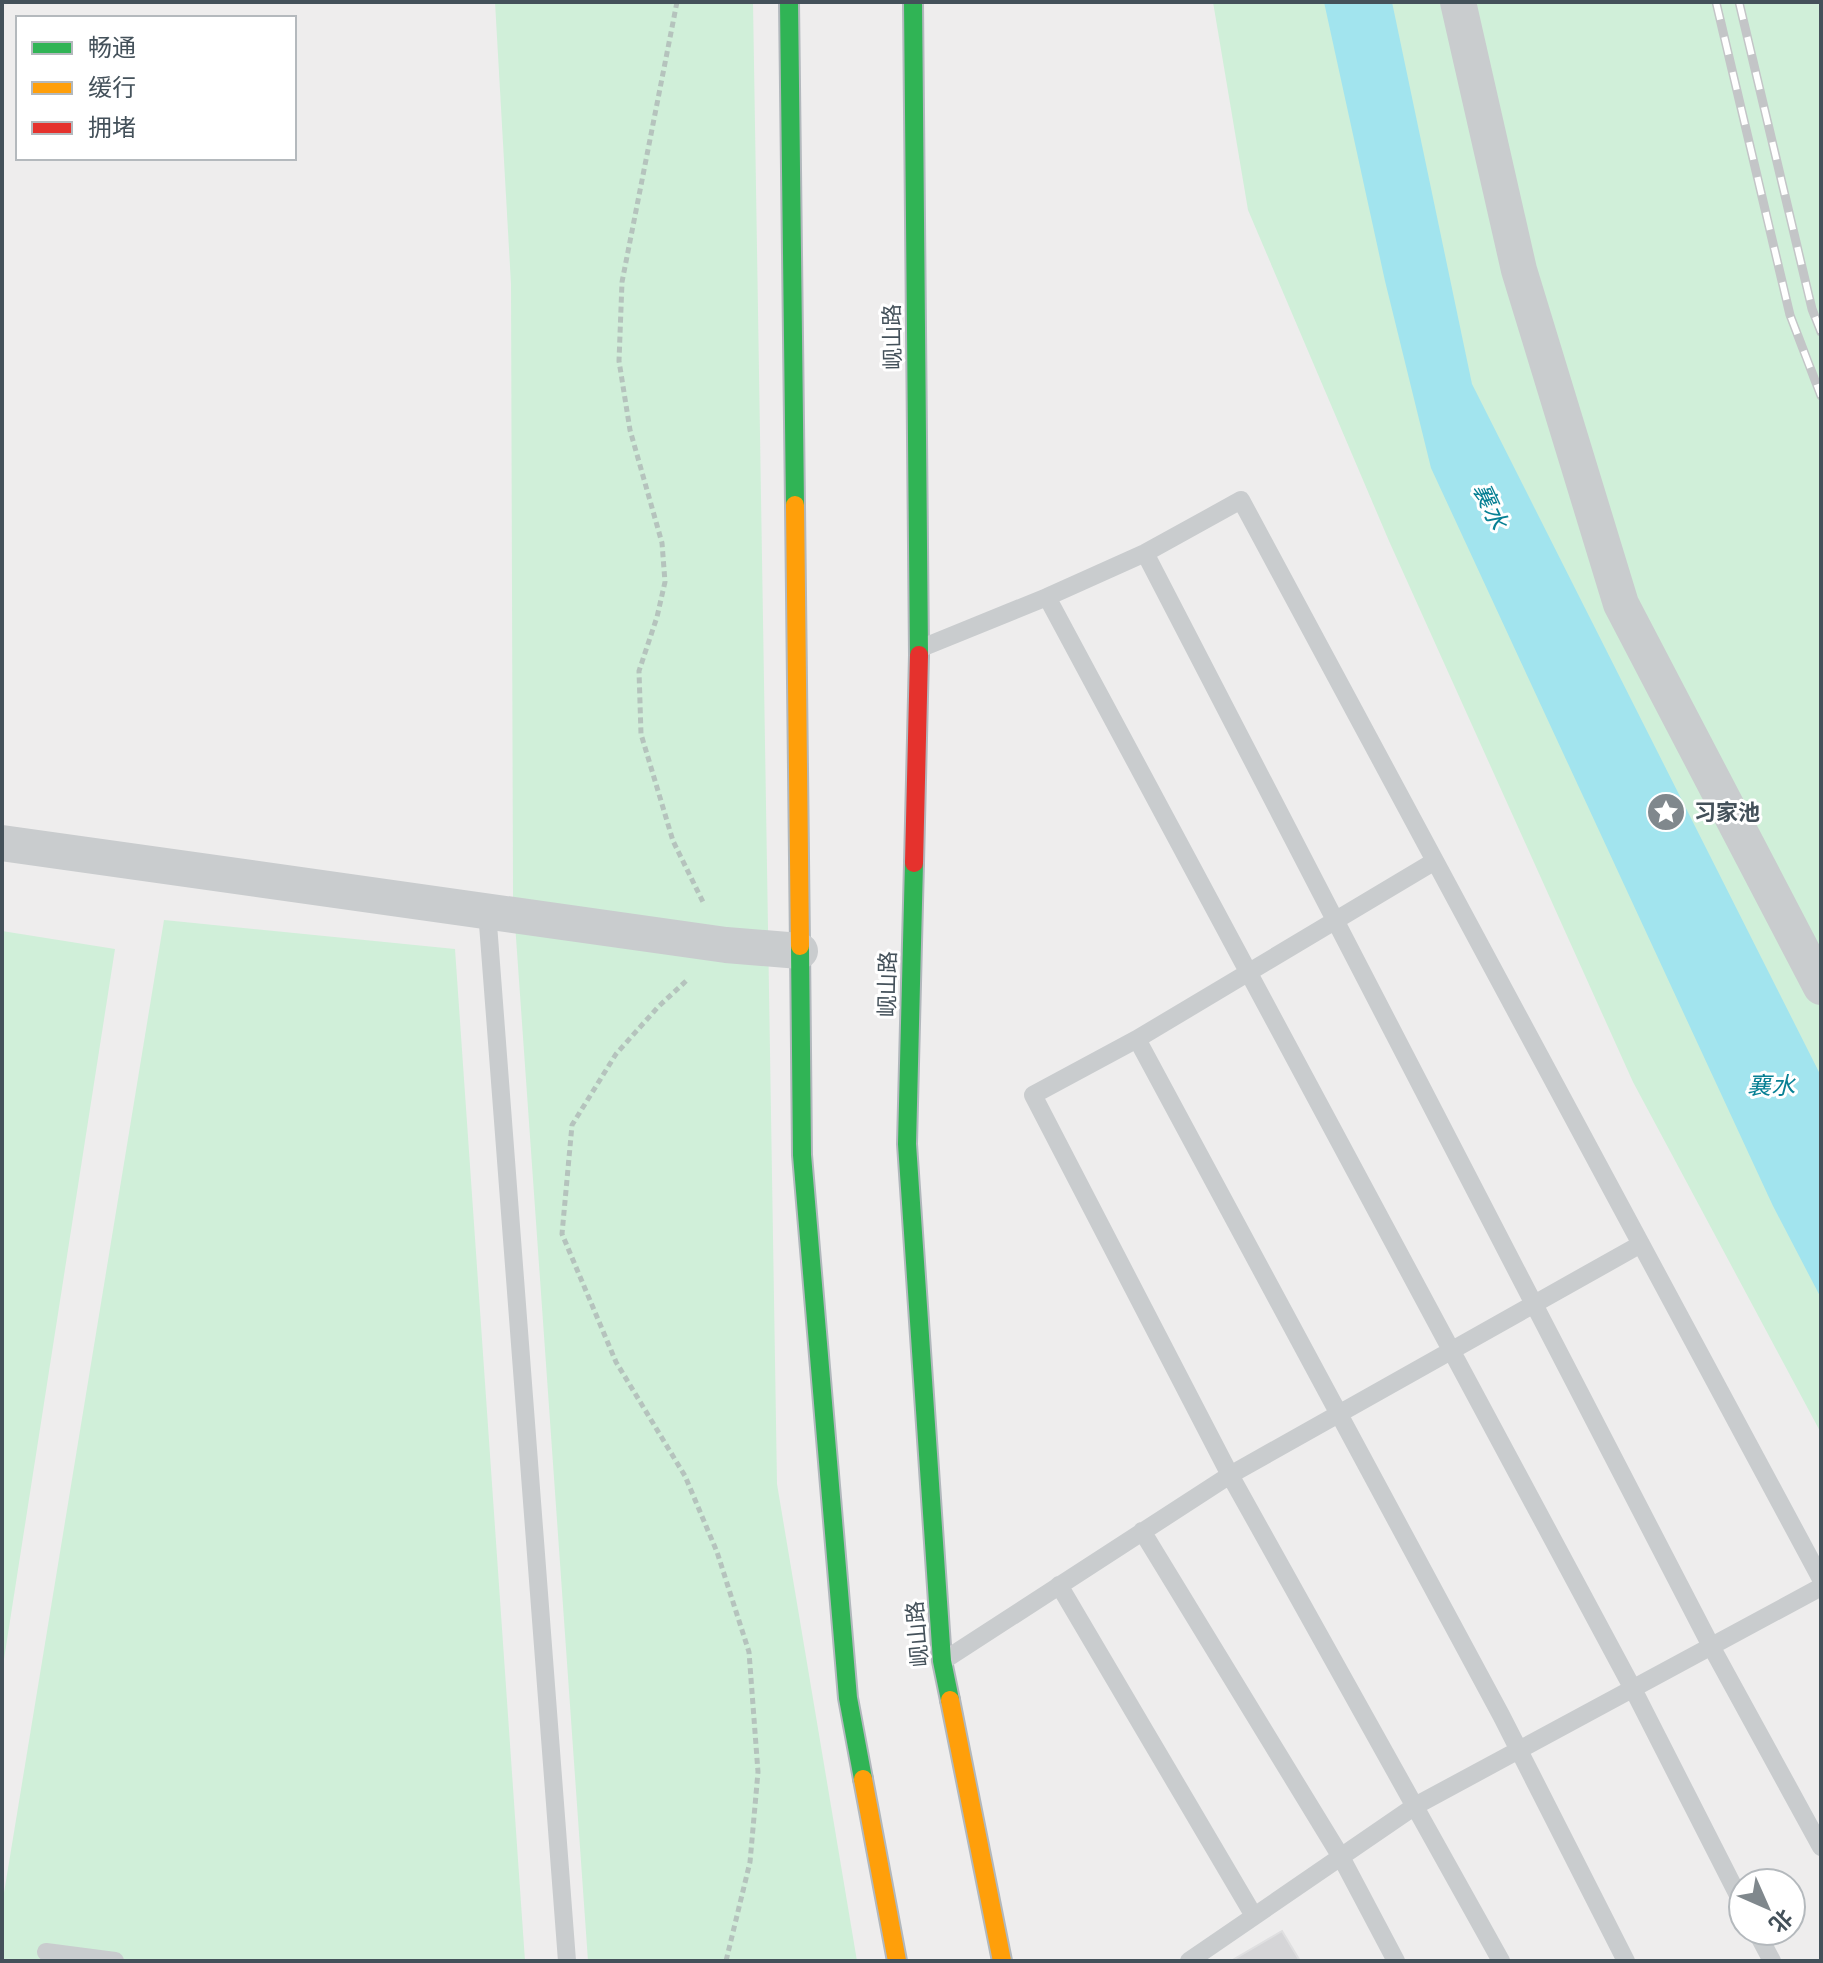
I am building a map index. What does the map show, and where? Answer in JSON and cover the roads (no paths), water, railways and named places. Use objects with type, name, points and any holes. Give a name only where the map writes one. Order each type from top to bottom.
[{"type":"highway","points":[[789,2],[802,1155],[848,1698],[897,1961]]},
{"type":"highway","name":"岘山路","points":[[913,2],[919,649],[907,1144],[942,1661],[1002,1961]]},
{"type":"street","points":[[1458,2],[1519,270],[1621,604],[1821,987]]},
{"type":"street","points":[[2,843],[726,945],[800,951]]},
{"type":"lane","points":[[919,649],[1145,553],[1241,500],[1821,1579]]},
{"type":"lane","points":[[1145,553],[1711,1646],[1821,1847]]},
{"type":"lane","points":[[1047,597],[1633,1689],[1727,1874]]},
{"type":"lane","points":[[1435,861],[1137,1039],[1033,1095],[1230,1475],[1501,1961]]},
{"type":"lane","points":[[487,911],[567,1961]]},
{"type":"lane","points":[[1137,1039],[1519,1751],[1626,1961]]},
{"type":"lane","points":[[942,1661],[1230,1475],[1641,1244]]},
{"type":"lane","points":[[1142,1531],[1341,1857],[1396,1961]]},
{"type":"lane","points":[[1059,1585],[1254,1916]]},
{"type":"lane","points":[[1189,1961],[1415,1806],[1821,1587]]},
{"type":"lane","points":[[46,1952],[115,1961]]},
{"type":"water","name":"襄水","points":[[1324,2],[1392,2],[1472,384],[1821,1076],[1821,1298],[1773,1206],[1431,468],[1385,281]]},
{"type":"railway","points":[[1716,2],[1790,315],[1821,396]]},
{"type":"railway","points":[[1739,2],[1812,309],[1821,332]]},
{"type":"place","name":"习家池","points":[[1666,812]]}]
